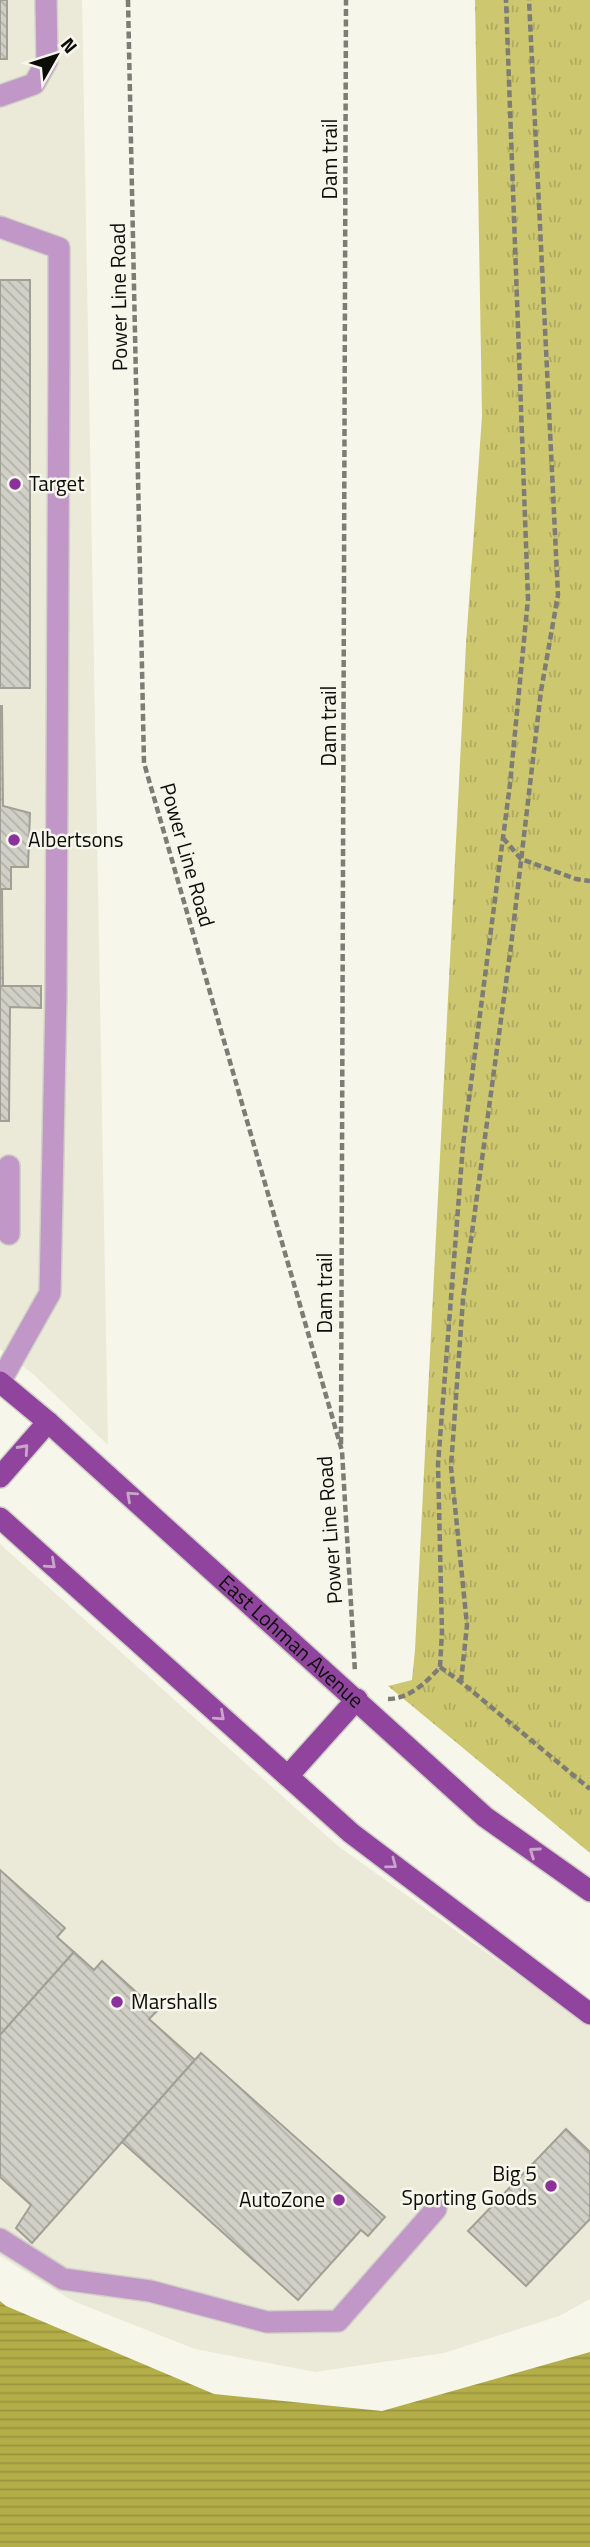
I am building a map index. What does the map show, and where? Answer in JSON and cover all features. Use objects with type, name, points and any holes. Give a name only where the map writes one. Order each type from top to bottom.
[{"type":"main road","name":"East Lohman Avenue","points":[[0,1382],[357,1699],[485,1817],[590,1891]]},
{"type":"main road","points":[[0,1477],[48,1422]]},
{"type":"main road","points":[[0,1518],[351,1833],[590,2014]]},
{"type":"main road","points":[[288,1776],[357,1699]]},
{"type":"lane","points":[[0,96],[34,84],[47,61],[46,0]]},
{"type":"lane","points":[[0,227],[59,248],[58,792],[50,1293],[0,1382]]},
{"type":"lane","points":[[9,1166],[9,1234]]},
{"type":"lane","points":[[0,2239],[63,2279],[150,2291],[267,2322],[338,2321],[436,2209]]},
{"type":"path","name":"Power Line Road","points":[[128,0],[144,763],[341,1451],[357,1699]]},
{"type":"path","name":"Dam trail","points":[[341,1451],[346,0]]},
{"type":"path","points":[[357,1699],[395,1699],[424,1685],[440,1667],[442,1632],[438,1464],[463,1145],[503,838],[528,599],[506,0]]},
{"type":"path","points":[[461,1682],[467,1625],[451,1466],[463,1299],[541,691],[558,595],[529,0]]},
{"type":"path","points":[[503,838],[521,859],[576,879],[590,881]]},
{"type":"path","points":[[440,1667],[590,1789]]},
{"type":"shaded area","points":[[0,0],[82,0],[108,1445],[32,1373],[0,1349]]},
{"type":"shaded area","points":[[0,1544],[338,1846],[590,2027],[590,2299],[559,2316],[444,2353],[315,2372],[195,2349],[73,2301],[0,2256]]},
{"type":"shaded area","points":[[0,2301],[6,2306],[214,2394],[382,2411],[590,2352],[590,2547],[0,2547]]},
{"type":"green space","points":[[475,0],[590,0],[590,1853],[388,1686],[412,1680],[415,1650],[466,644],[482,416]]},
{"type":"building","points":[[0,0],[7,0],[7,59],[0,59]]},
{"type":"building","name":"Target","points":[[0,280],[30,280],[30,688],[0,688]]},
{"type":"building","name":"Albertsons","points":[[0,706],[3,806],[30,813],[28,867],[11,867],[11,889],[2,889],[3,986],[0,986]]},
{"type":"building","points":[[0,986],[41,986],[41,1008],[10,1007],[9,1121],[0,1121]]},
{"type":"building","points":[[0,1870],[65,1928],[57,1937],[74,1952],[0,2035]]},
{"type":"building","points":[[74,1952],[94,1970],[102,1961],[157,2011],[149,2019],[195,2060],[32,2243],[16,2228],[31,2205],[0,2177],[0,2035]]},
{"type":"building","points":[[201,2053],[385,2217],[368,2236],[361,2230],[298,2300],[122,2142]]},
{"type":"building","name":"Big 5 Sporting Goods","points":[[566,2129],[590,2152],[590,2219],[526,2286],[468,2231]]},
{"type":"place","name":"Target","points":[[15,484]]},
{"type":"place","name":"Albertsons","points":[[14,840]]},
{"type":"place","name":"Marshalls","points":[[117,2002]]},
{"type":"place","name":"Big 5 Sporting Goods","points":[[551,2186]]},
{"type":"place","name":"AutoZone","points":[[339,2200]]}]
